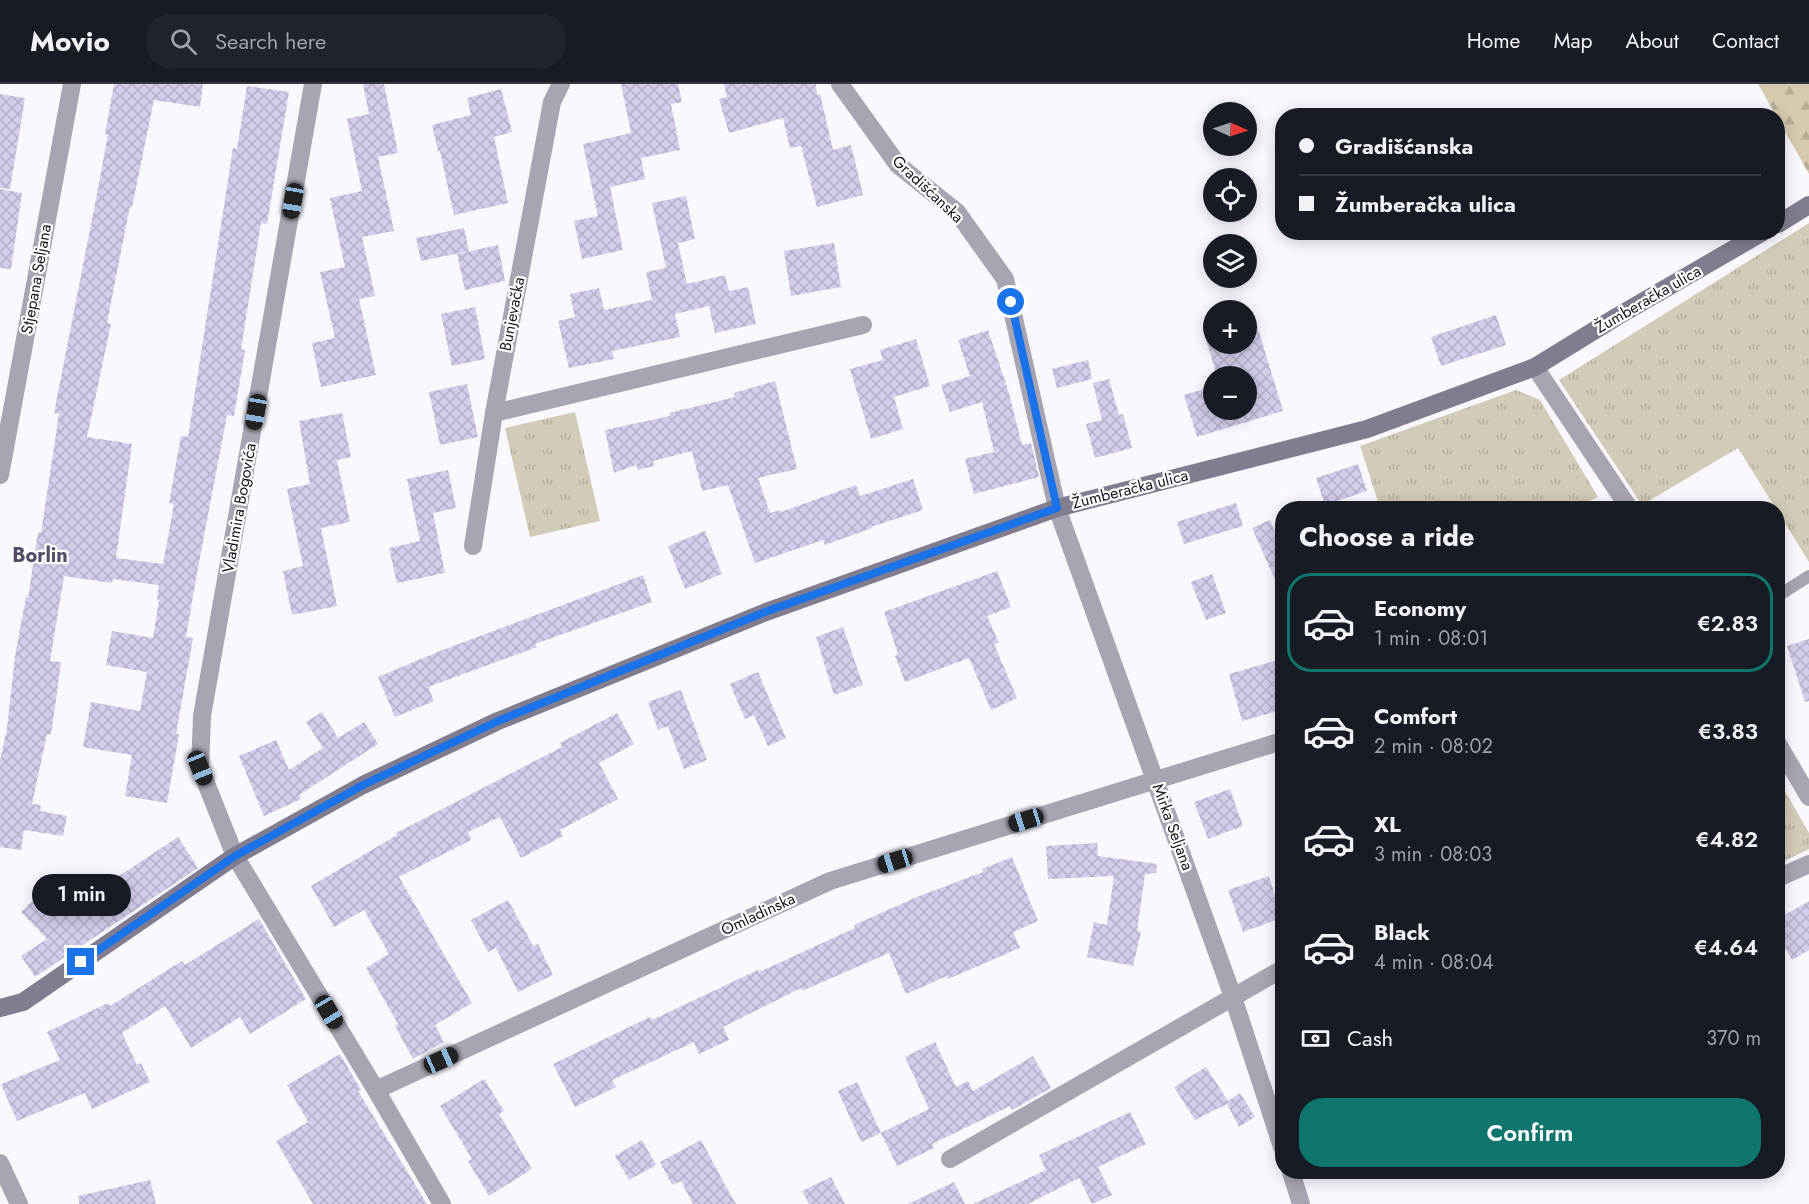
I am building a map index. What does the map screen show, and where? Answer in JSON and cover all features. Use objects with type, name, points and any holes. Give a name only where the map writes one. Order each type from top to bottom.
[{"type":"main road","points":[[1785,220],[1809,205]]},
{"type":"main road","name":"Žumberačka ulica","points":[[0,1008],[23,1002],[235,856],[363,785],[498,721],[765,612],[1057,508],[1367,429],[1535,367],[1749,240]]},
{"type":"street","name":"Stjepana Seljana","points":[[0,474],[72,84]]},
{"type":"street","name":"Vladimira Bogovića","points":[[313,84],[202,716],[200,768],[235,856],[442,1204]]},
{"type":"street","name":"Bunjevačka","points":[[473,546],[494,412],[552,102],[561,84]]},
{"type":"street","name":"Gradišćanska","points":[[840,84],[898,165],[957,212],[1005,279],[1057,508]]},
{"type":"street","points":[[494,412],[863,325]]},
{"type":"street","points":[[1535,367],[1624,501]]},
{"type":"street","name":"Mirka Seljana","points":[[1057,508],[1233,997],[1275,1126]]},
{"type":"street","name":"Omladinska","points":[[376,1090],[830,880],[1275,743]]},
{"type":"street","points":[[1785,756],[1809,797]]},
{"type":"street","points":[[1785,875],[1809,864]]},
{"type":"street","points":[[950,1159],[1275,973]]},
{"type":"street","points":[[0,1163],[19,1204]]},
{"type":"street","points":[[1293,1179],[1301,1204]]},
{"type":"lane","points":[[1785,591],[1809,576]]},
{"type":"green space","points":[[1758,84],[1809,84],[1809,174],[1785,132],[1785,108],[1772,108]]},
{"type":"green space","points":[[1809,223],[1809,562],[1785,523],[1785,501],[1771,501],[1738,448],[1649,501],[1639,501],[1559,380]]},
{"type":"green space","points":[[1516,390],[1540,400],[1598,497],[1590,501],[1378,501],[1360,446]]},
{"type":"green space","points":[[575,412],[600,521],[530,537],[505,428]]},
{"type":"green space","points":[[1785,791],[1809,833],[1809,849],[1785,861]]},
{"type":"building","points":[[114,84],[203,84],[200,107],[154,100],[132,207],[130,206],[107,323],[111,324],[87,437],[132,444],[116,558],[163,564],[174,504],[169,503],[181,436],[188,437],[233,148],[237,149],[247,86],[289,92],[267,224],[261,223],[241,349],[245,350],[234,416],[227,415],[186,637],[193,638],[176,734],[179,734],[167,803],[125,796],[132,755],[83,747],[91,702],[140,711],[147,672],[106,665],[112,631],[153,638],[159,585],[113,579],[112,583],[64,576],[50,661],[61,662],[56,700],[51,734],[47,734],[32,804],[41,805],[40,811],[67,816],[63,836],[24,830],[21,850],[0,847],[0,761],[7,728],[15,656],[26,597],[28,598],[38,532],[41,533],[59,414],[54,413],[108,135],[105,134]]},
{"type":"building","points":[[363,84],[384,84],[398,153],[378,157],[394,231],[362,237],[375,296],[359,299],[376,375],[321,387],[312,343],[335,338],[320,272],[345,267],[330,198],[362,191],[347,119],[369,114]]},
{"type":"building","points":[[621,84],[678,84],[682,102],[671,104],[680,150],[641,158],[645,179],[610,187],[623,250],[582,259],[574,221],[598,216],[583,144],[631,133]]},
{"type":"building","points":[[724,84],[816,84],[833,150],[851,145],[863,195],[817,207],[801,146],[790,148],[783,118],[729,133],[719,99],[727,97]]},
{"type":"building","points":[[501,89],[512,132],[494,137],[508,203],[454,215],[432,125],[471,115],[467,98]]},
{"type":"building","points":[[0,94],[25,98],[10,189],[0,188]]},
{"type":"building","points":[[0,189],[22,193],[11,269],[0,268]]},
{"type":"building","points":[[686,196],[695,239],[678,243],[687,284],[725,275],[729,291],[748,287],[756,324],[715,333],[709,306],[675,314],[680,337],[612,351],[614,359],[569,368],[558,321],[575,317],[570,294],[599,288],[604,310],[652,300],[646,272],[666,268],[652,203]]},
{"type":"building","points":[[464,228],[469,251],[421,261],[416,238]]},
{"type":"building","points":[[834,243],[841,287],[791,296],[784,251]]},
{"type":"building","points":[[498,245],[505,281],[465,290],[457,254]]},
{"type":"building","points":[[475,307],[485,359],[452,366],[441,314]]},
{"type":"building","points":[[1496,315],[1506,345],[1441,366],[1431,337]]},
{"type":"building","points":[[1257,325],[1283,411],[1257,419],[1257,366],[1214,366],[1210,354],[1257,354]]},
{"type":"building","points":[[988,330],[1008,390],[1022,445],[1031,443],[1039,477],[974,494],[965,459],[994,452],[982,402],[950,412],[941,385],[970,376],[958,340]]},
{"type":"building","points":[[916,339],[930,386],[894,397],[903,429],[871,439],[850,369],[883,360],[880,350]]},
{"type":"building","points":[[1088,360],[1092,379],[1057,388],[1052,369]]},
{"type":"building","points":[[1109,379],[1119,415],[1123,414],[1132,448],[1095,458],[1086,424],[1102,420],[1093,383]]},
{"type":"building","points":[[775,381],[797,469],[758,478],[770,513],[780,510],[781,512],[856,485],[860,496],[913,479],[923,510],[825,545],[823,540],[755,563],[728,485],[702,491],[692,451],[653,461],[654,466],[638,470],[636,465],[614,473],[605,430],[670,416],[669,413],[735,397],[734,393]]},
{"type":"building","points":[[467,384],[478,437],[440,445],[429,392]]},
{"type":"building","points":[[1203,389],[1203,420],[1253,420],[1197,437],[1184,395]]},
{"type":"building","points":[[342,413],[351,457],[337,460],[350,522],[321,528],[337,606],[292,615],[283,571],[303,566],[287,489],[310,484],[299,421]]},
{"type":"building","points":[[1358,464],[1367,491],[1337,501],[1324,501],[1316,478]]},
{"type":"building","points":[[448,470],[456,508],[433,513],[445,573],[397,583],[389,548],[420,541],[407,479]]},
{"type":"building","points":[[1236,503],[1243,526],[1184,544],[1177,522]]},
{"type":"building","points":[[1270,520],[1275,532],[1275,579],[1252,528]]},
{"type":"building","points":[[705,531],[722,574],[685,589],[668,546]]},
{"type":"building","points":[[997,571],[1011,607],[987,616],[999,643],[994,644],[1017,698],[991,710],[969,658],[905,682],[895,656],[898,654],[884,612]]},
{"type":"building","points":[[1212,574],[1226,613],[1206,620],[1191,582]]},
{"type":"building","points":[[643,575],[652,602],[535,644],[537,647],[428,687],[434,701],[395,717],[378,677],[440,651]]},
{"type":"building","points":[[843,627],[863,685],[834,695],[816,637]]},
{"type":"building","points":[[1809,639],[1809,701],[1805,702],[1787,646]]},
{"type":"building","points":[[1275,661],[1275,712],[1242,721],[1229,674]]},
{"type":"building","points":[[758,672],[786,738],[768,746],[754,715],[745,719],[730,684]]},
{"type":"building","points":[[681,690],[707,760],[684,769],[668,726],[658,730],[648,702]]},
{"type":"building","points":[[322,712],[338,738],[364,722],[378,744],[299,795],[301,799],[264,816],[239,756],[276,740],[289,770],[323,748],[306,722]]},
{"type":"building","points":[[617,713],[634,744],[599,763],[618,799],[560,830],[563,836],[521,858],[500,817],[468,832],[471,840],[399,877],[472,1003],[435,1025],[444,1042],[413,1059],[395,1026],[398,1024],[366,968],[389,954],[364,910],[334,927],[311,886],[397,835],[396,833],[562,747],[560,743]]},
{"type":"building","points":[[1230,789],[1243,826],[1208,839],[1194,802]]},
{"type":"building","points":[[178,837],[198,868],[35,977],[21,956],[47,939],[21,912],[49,884],[72,907]]},
{"type":"building","points":[[1097,843],[1098,856],[1157,864],[1156,873],[1145,874],[1137,931],[1141,932],[1133,966],[1087,957],[1094,922],[1107,925],[1114,876],[1048,879],[1046,846]]},
{"type":"building","points":[[1012,857],[1038,921],[1013,932],[1020,948],[948,979],[947,976],[906,994],[889,953],[802,991],[801,988],[723,1027],[729,1040],[699,1054],[694,1042],[612,1080],[616,1087],[575,1107],[553,1064],[650,1017],[652,1020],[855,928],[854,925],[917,897],[983,872],[982,869]]},
{"type":"building","points":[[1269,876],[1275,895],[1275,921],[1243,932],[1228,890]]},
{"type":"building","points":[[508,900],[533,946],[538,944],[553,975],[518,992],[496,948],[488,952],[471,920]]},
{"type":"building","points":[[1809,901],[1809,950],[1792,960],[1785,948],[1785,915]]},
{"type":"building","points":[[259,919],[306,999],[250,1034],[240,1017],[191,1048],[165,1006],[122,1033],[137,1065],[141,1063],[150,1082],[92,1109],[85,1093],[17,1121],[1,1084],[60,1060],[47,1032],[108,1003],[110,1006],[182,961],[185,965]]},
{"type":"building","points":[[935,1042],[956,1087],[968,1081],[973,1091],[1033,1056],[1051,1088],[1012,1110],[1010,1106],[932,1144],[934,1148],[897,1166],[881,1133],[929,1109],[905,1057]]},
{"type":"building","points":[[340,1054],[361,1090],[358,1091],[427,1204],[313,1204],[276,1141],[308,1122],[287,1085]]},
{"type":"building","points":[[1206,1067],[1228,1101],[1240,1093],[1255,1117],[1239,1127],[1227,1104],[1195,1120],[1174,1087]]},
{"type":"building","points":[[484,1079],[504,1111],[499,1114],[532,1169],[489,1196],[468,1161],[472,1159],[440,1106]]},
{"type":"building","points":[[857,1082],[881,1133],[861,1142],[838,1091]]},
{"type":"building","points":[[1130,1112],[1146,1144],[1098,1167],[1112,1195],[1092,1204],[1079,1178],[1028,1204],[973,1204],[1046,1170],[1039,1155]]},
{"type":"building","points":[[642,1140],[656,1165],[629,1180],[615,1156]]},
{"type":"building","points":[[701,1140],[736,1204],[693,1204],[681,1181],[672,1185],[660,1162]]},
{"type":"building","points":[[831,1177],[845,1204],[809,1204],[802,1191]]},
{"type":"building","points":[[150,1180],[156,1204],[79,1204],[78,1196]]},
{"type":"building","points":[[954,1182],[965,1204],[908,1204]]},
{"type":"district","name":"Borlin","points":[[40,555]]},
{"type":"route","points":[[81,962],[235,856],[363,785],[498,721],[765,612],[1057,508],[1011,302]]}]
